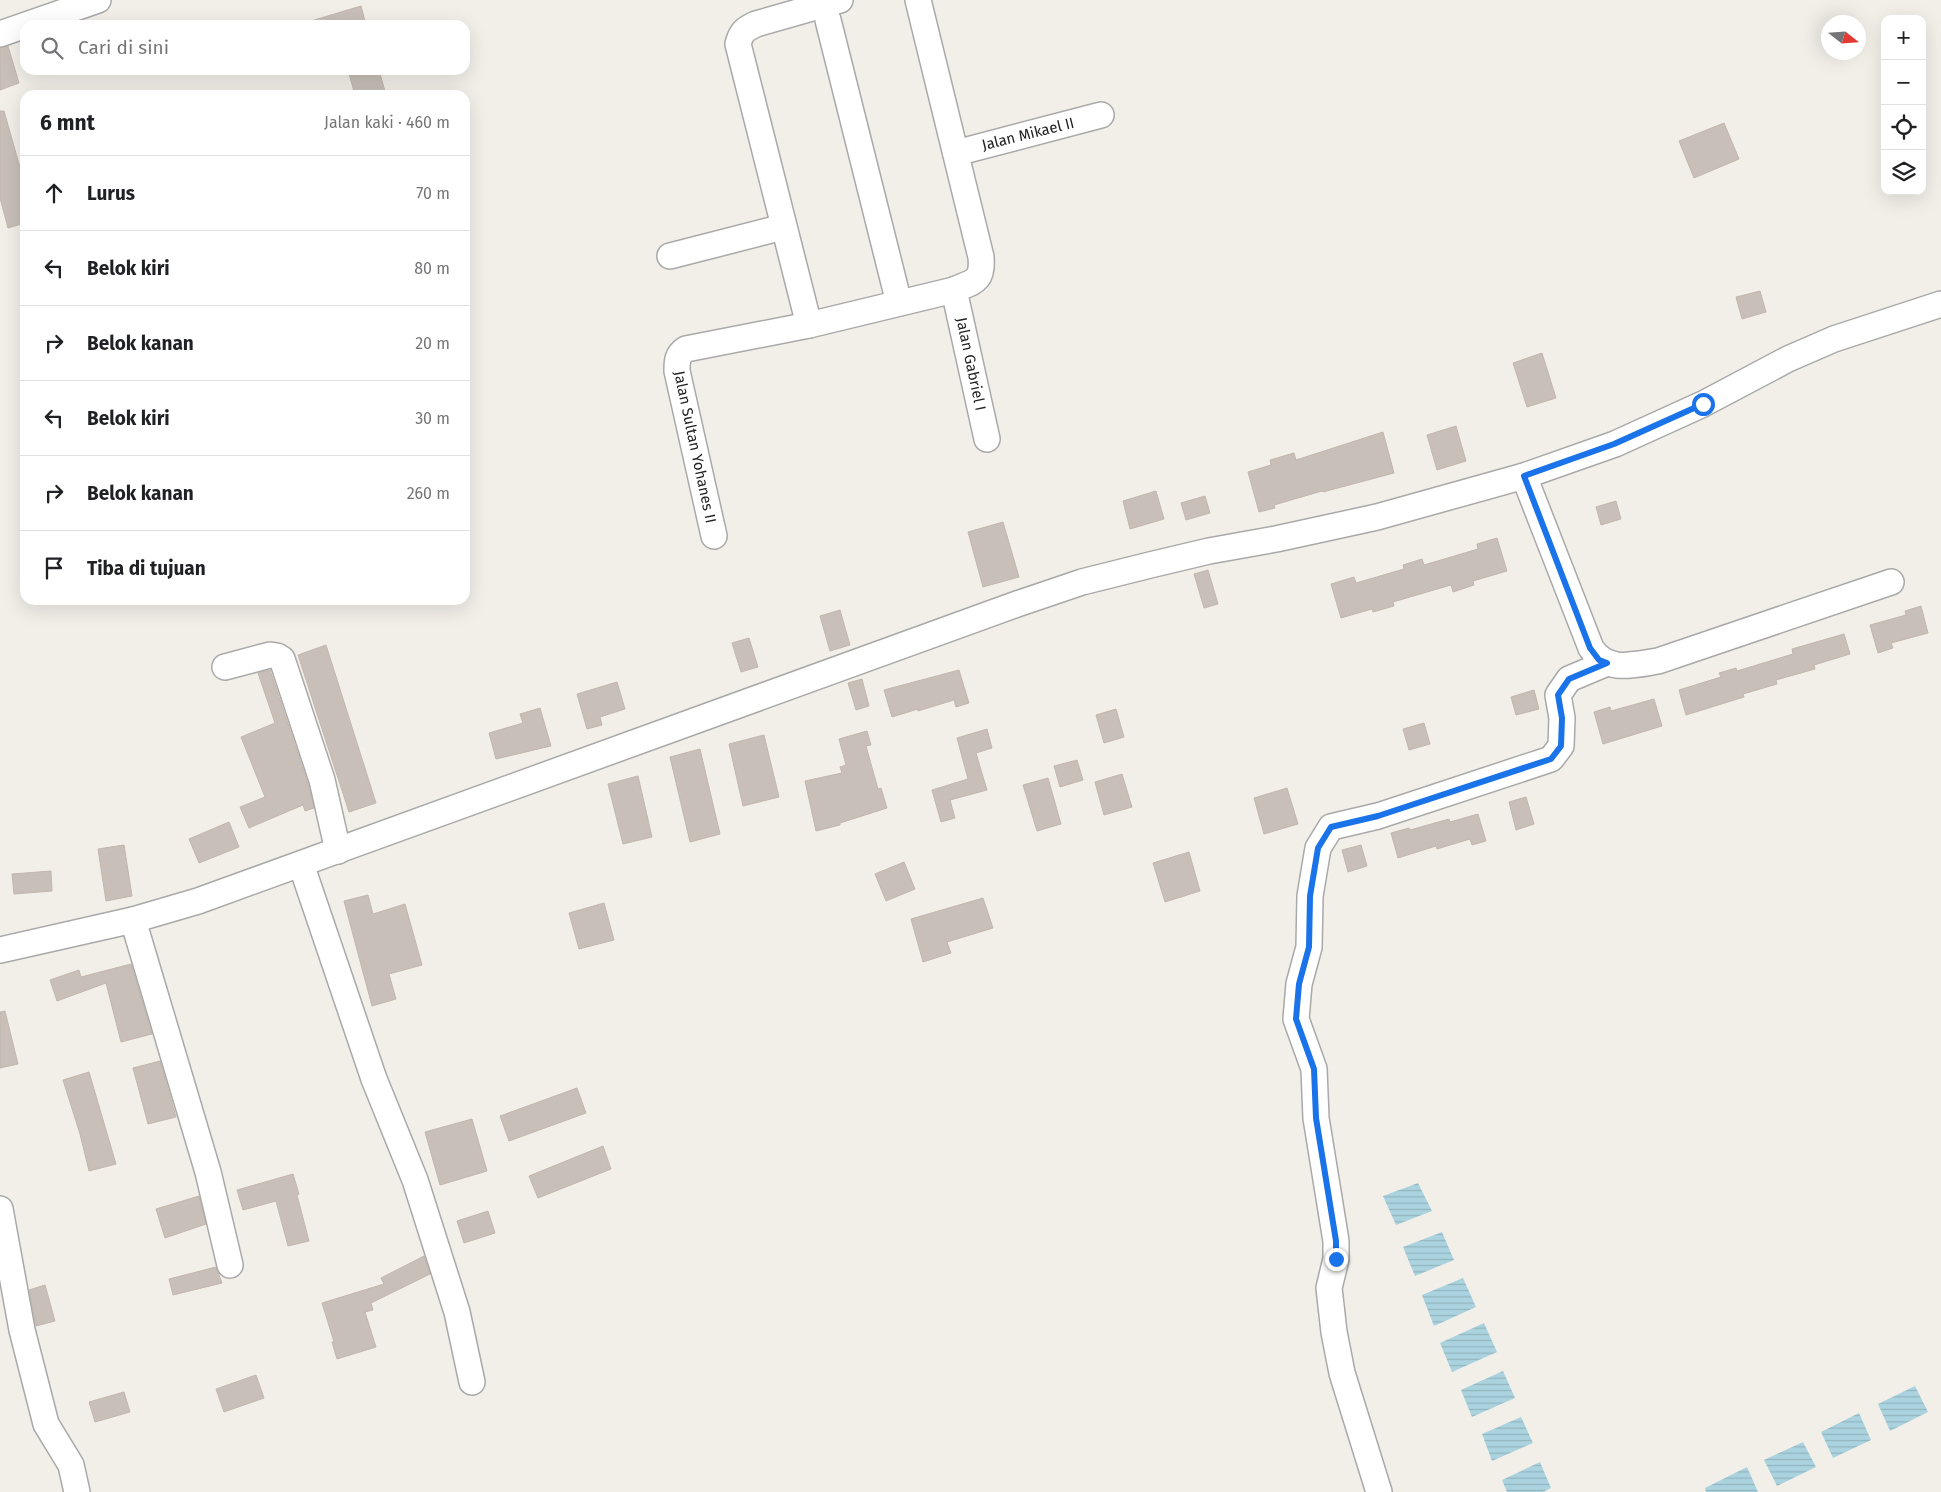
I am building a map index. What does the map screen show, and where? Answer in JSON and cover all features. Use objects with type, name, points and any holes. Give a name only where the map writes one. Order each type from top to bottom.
[{"type":"street","points":[[899,302],[828,5],[756,24],[745,29],[740,35],[738,44],[809,325],[954,290],[976,280],[980,276],[982,268],[918,0]]},
{"type":"street","points":[[26,20],[91,1]]},
{"type":"street","points":[[2,27],[20,22]]},
{"type":"street","name":"Jalan Mikael II","points":[[956,153],[1101,115]]},
{"type":"street","points":[[670,256],[783,227]]},
{"type":"street","name":"Jalan Gabriel I","points":[[954,290],[987,439]]},
{"type":"street","points":[[0,950],[133,920],[198,901],[1008,607],[1082,582],[1209,551],[1276,539],[1377,517],[1524,476],[1614,444],[1703,404],[1788,359],[1834,339],[1941,304]]},
{"type":"street","name":"Jalan Sultan Yohanes II","points":[[714,536],[677,371],[677,358],[686,349],[809,325]]},
{"type":"street","points":[[1524,476],[1590,648],[1599,660],[1607,663],[1629,665],[1658,661],[1891,582]]},
{"type":"street","points":[[225,666],[270,655],[282,659],[322,780],[338,850]]},
{"type":"street","points":[[1379,1492],[1342,1373],[1334,1332],[1329,1288],[1336,1259],[1336,1241],[1316,1118],[1314,1069],[1296,1019],[1299,984],[1309,947],[1310,896],[1318,848],[1331,827],[1378,816],[1551,759],[1561,746],[1562,718],[1558,695],[1569,679],[1607,663]]},
{"type":"street","points":[[302,864],[374,1080],[416,1180],[457,1312],[472,1382]]},
{"type":"street","points":[[133,920],[208,1172],[230,1265]]},
{"type":"street","points":[[0,1209],[22,1330],[46,1424],[71,1465],[78,1492]]},
{"type":"water","points":[[1418,1183],[1432,1211],[1396,1225],[1383,1196]]},
{"type":"water","points":[[1442,1232],[1454,1260],[1415,1276],[1403,1247]]},
{"type":"water","points":[[1463,1278],[1476,1307],[1434,1326],[1422,1295]]},
{"type":"water","points":[[1484,1323],[1497,1352],[1452,1372],[1440,1343]]},
{"type":"water","points":[[1503,1371],[1515,1398],[1472,1417],[1461,1390]]},
{"type":"water","points":[[1915,1386],[1928,1412],[1890,1431],[1878,1404]]},
{"type":"water","points":[[1859,1413],[1871,1440],[1833,1458],[1821,1432]]},
{"type":"water","points":[[1521,1417],[1533,1443],[1492,1461],[1482,1434]]},
{"type":"water","points":[[1803,1442],[1816,1467],[1777,1486],[1764,1460]]},
{"type":"water","points":[[1540,1462],[1551,1488],[1543,1492],[1507,1492],[1502,1480]]},
{"type":"water","points":[[1747,1467],[1758,1492],[1706,1492],[1705,1488]]},
{"type":"building","points":[[361,6],[365,20],[314,20]]},
{"type":"building","points":[[8,46],[19,83],[0,90],[0,48]]},
{"type":"building","points":[[349,75],[380,75],[385,90],[354,90]]},
{"type":"building","points":[[0,111],[4,111],[20,167],[20,224],[8,228],[0,198]]},
{"type":"building","points":[[1724,123],[1739,159],[1694,178],[1679,141]]},
{"type":"building","points":[[1760,291],[1766,312],[1742,319],[1736,297]]},
{"type":"building","points":[[1542,353],[1556,398],[1527,407],[1513,363]]},
{"type":"building","points":[[1456,426],[1466,461],[1437,470],[1427,435]]},
{"type":"building","points":[[1383,432],[1394,473],[1322,491],[1274,505],[1275,508],[1259,512],[1248,472],[1271,465],[1270,460],[1294,453],[1296,460]]},
{"type":"building","points":[[1156,491],[1164,519],[1130,529],[1123,501]]},
{"type":"building","points":[[1205,496],[1210,513],[1186,520],[1181,503]]},
{"type":"building","points":[[1616,501],[1621,519],[1601,525],[1596,507]]},
{"type":"building","points":[[1003,522],[1019,577],[983,587],[968,532]]},
{"type":"building","points":[[1497,538],[1507,571],[1473,581],[1474,585],[1453,592],[1451,585],[1393,602],[1394,606],[1373,612],[1372,609],[1341,618],[1331,584],[1354,577],[1356,583],[1404,569],[1403,565],[1422,559],[1424,565],[1478,549],[1477,544]]},
{"type":"building","points":[[1208,570],[1218,604],[1204,608],[1194,574]]},
{"type":"building","points":[[1921,606],[1928,633],[1891,643],[1893,648],[1878,653],[1870,625],[1906,615],[1905,611]]},
{"type":"building","points":[[840,610],[850,645],[830,651],[820,616]]},
{"type":"building","points":[[1844,634],[1850,654],[1814,665],[1815,669],[1776,680],[1777,684],[1743,694],[1744,697],[1686,715],[1679,690],[1721,677],[1719,673],[1736,668],[1737,671],[1793,654],[1792,649]]},
{"type":"building","points":[[749,638],[758,667],[741,672],[732,643]]},
{"type":"building","points":[[326,645],[376,803],[349,812],[298,655]]},
{"type":"building","points":[[270,670],[308,784],[314,808],[305,811],[303,805],[249,828],[240,807],[265,797],[241,737],[275,723],[258,673]]},
{"type":"building","points":[[959,670],[969,703],[956,707],[954,700],[892,717],[884,690]]},
{"type":"building","points":[[862,679],[869,706],[856,710],[848,683]]},
{"type":"building","points":[[617,682],[625,709],[600,717],[602,725],[587,729],[577,694]]},
{"type":"building","points":[[1534,690],[1539,709],[1516,715],[1511,697]]},
{"type":"building","points":[[1654,699],[1662,726],[1603,744],[1594,712],[1610,707],[1611,711]]},
{"type":"building","points":[[540,708],[551,746],[496,759],[489,733],[523,723],[520,714]]},
{"type":"building","points":[[1116,709],[1124,737],[1104,743],[1096,715]]},
{"type":"building","points":[[1424,723],[1430,744],[1409,750],[1403,729]]},
{"type":"building","points":[[987,729],[992,748],[976,753],[987,790],[950,800],[955,818],[941,822],[932,790],[968,779],[957,738]]},
{"type":"building","points":[[867,731],[871,745],[866,746],[878,789],[881,788],[887,808],[840,823],[840,825],[816,831],[805,781],[842,773],[840,767],[846,765],[839,739]]},
{"type":"building","points":[[764,735],[779,797],[743,806],[729,744]]},
{"type":"building","points":[[700,749],[720,834],[690,842],[670,757]]},
{"type":"building","points":[[1077,760],[1083,780],[1060,787],[1054,766]]},
{"type":"building","points":[[1122,774],[1132,807],[1104,815],[1095,782]]},
{"type":"building","points":[[638,776],[652,837],[623,844],[608,784]]},
{"type":"building","points":[[1048,778],[1061,824],[1037,831],[1023,785]]},
{"type":"building","points":[[1287,788],[1298,824],[1264,834],[1254,798]]},
{"type":"building","points":[[1526,797],[1534,824],[1516,830],[1509,802]]},
{"type":"building","points":[[1478,814],[1486,841],[1472,845],[1470,839],[1437,849],[1436,846],[1398,858],[1391,833],[1409,828],[1410,830],[1449,819],[1450,822]]},
{"type":"building","points":[[229,822],[239,847],[199,863],[189,839]]},
{"type":"building","points":[[124,845],[132,896],[106,901],[98,849]]},
{"type":"building","points":[[1361,845],[1367,866],[1348,872],[1342,850]]},
{"type":"building","points":[[1189,852],[1200,891],[1165,902],[1153,863]]},
{"type":"building","points":[[904,862],[915,889],[886,901],[875,874]]},
{"type":"building","points":[[51,871],[52,891],[14,894],[12,874]]},
{"type":"building","points":[[368,895],[373,914],[405,904],[422,965],[389,974],[396,999],[372,1006],[344,901]]},
{"type":"building","points":[[983,898],[993,928],[947,942],[951,953],[923,962],[911,919]]},
{"type":"building","points":[[604,903],[614,940],[579,949],[569,913]]},
{"type":"building","points":[[131,964],[152,1034],[121,1042],[106,983],[57,1001],[50,980],[79,970],[81,977]]},
{"type":"building","points":[[5,1011],[18,1064],[0,1068],[0,1012]]},
{"type":"building","points":[[160,1061],[176,1117],[148,1124],[133,1068]]},
{"type":"building","points":[[89,1072],[116,1164],[89,1171],[80,1134],[63,1080]]},
{"type":"building","points":[[577,1088],[586,1113],[509,1141],[500,1116]]},
{"type":"building","points":[[472,1119],[487,1171],[440,1185],[425,1132]]},
{"type":"building","points":[[603,1146],[611,1169],[538,1198],[529,1176]]},
{"type":"building","points":[[293,1174],[309,1241],[288,1246],[276,1201],[243,1210],[237,1190]]},
{"type":"building","points":[[199,1196],[206,1224],[165,1238],[156,1209]]},
{"type":"building","points":[[488,1211],[495,1233],[464,1243],[457,1221]]},
{"type":"building","points":[[424,1256],[430,1274],[371,1303],[373,1310],[365,1312],[376,1347],[337,1359],[332,1342],[334,1342],[322,1303],[384,1284],[381,1278]]},
{"type":"building","points":[[216,1267],[222,1283],[173,1295],[169,1279]]},
{"type":"building","points":[[45,1285],[55,1321],[36,1326],[29,1290]]},
{"type":"building","points":[[256,1375],[264,1398],[224,1412],[216,1389]]},
{"type":"building","points":[[124,1392],[130,1412],[95,1422],[89,1402]]},
{"type":"route","points":[[1336,1259],[1336,1241],[1316,1118],[1314,1069],[1296,1019],[1299,984],[1309,947],[1310,896],[1318,848],[1331,827],[1378,816],[1551,759],[1561,746],[1562,718],[1558,695],[1569,679],[1607,663],[1599,660],[1590,648],[1524,476],[1614,444],[1703,404]]}]
